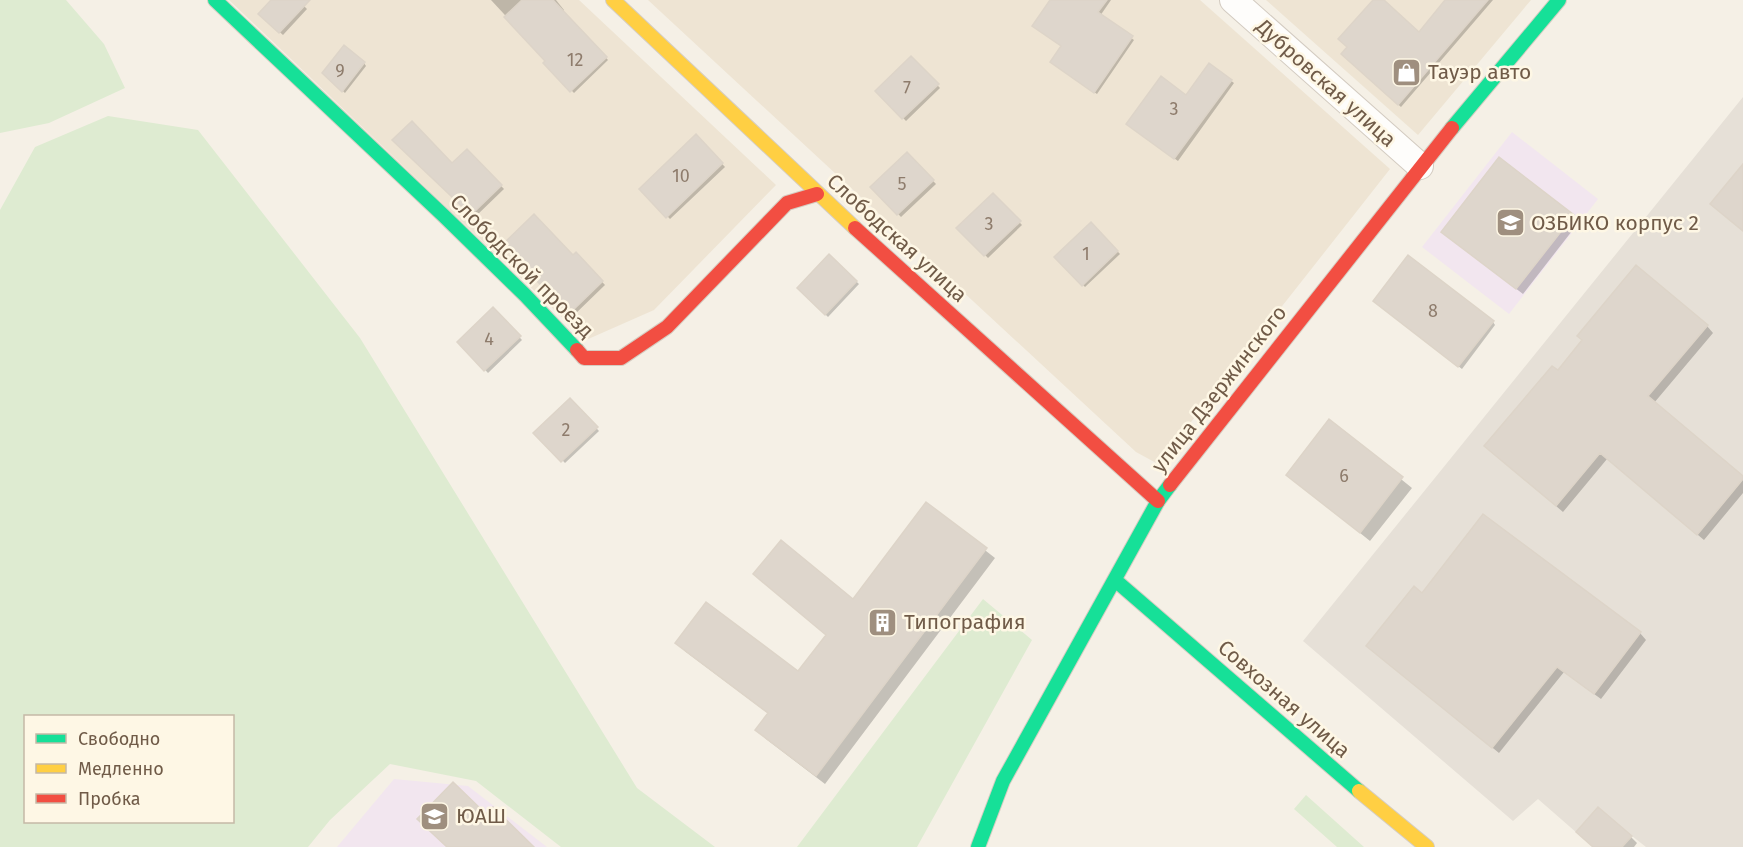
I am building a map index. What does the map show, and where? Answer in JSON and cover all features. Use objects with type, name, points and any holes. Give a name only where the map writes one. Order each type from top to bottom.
[{"type":"street","name":"Слободской проезд","points":[[215,0],[306,82],[558,329],[584,358],[621,358],[667,327],[787,203],[817,194]]},
{"type":"street","name":"Слободская улица","points":[[613,0],[817,194],[1158,501]]},
{"type":"street","name":"Дубровская улица","points":[[1233,0],[1420,166]]},
{"type":"street","name":"улица Дзержинского","points":[[978,847],[1003,781],[1158,501],[1420,166],[1559,0]]},
{"type":"street","name":"Совхозная улица","points":[[1115,580],[1322,760],[1427,847]]},
{"type":"shaded area","points":[[229,0],[579,0],[776,185],[654,310],[586,340]]},
{"type":"shaded area","points":[[648,0],[1200,0],[1390,169],[1158,464],[1136,452]]},
{"type":"shaded area","points":[[1266,0],[1531,0],[1418,135]]},
{"type":"shaded area","points":[[1743,97],[1743,847],[1646,847],[1632,836],[1622,847],[1593,847],[1538,799],[1513,821],[1303,641]]},
{"type":"shaded area","name":"ОЗБИКО корпус 2","points":[[1512,132],[1598,199],[1509,314],[1422,247]]},
{"type":"shaded area","name":"ЮАШ","points":[[394,779],[468,786],[547,847],[337,847]]},
{"type":"green space","points":[[0,0],[66,0],[104,44],[125,88],[49,123],[0,133]]},
{"type":"green space","points":[[108,116],[198,130],[360,338],[637,788],[715,847],[561,847],[476,781],[390,764],[330,820],[308,847],[0,847],[0,210],[35,147]]},
{"type":"green space","points":[[983,599],[1032,640],[917,847],[797,847]]},
{"type":"green space","points":[[1306,795],[1364,847],[1337,847],[1294,809]]},
{"type":"building","points":[[271,0],[310,0],[279,33],[258,14]]},
{"type":"building","points":[[522,0],[553,0],[607,57],[570,92],[504,17]]},
{"type":"building","points":[[1050,0],[1107,0],[1098,12],[1133,36],[1094,93],[1050,62],[1061,46],[1032,26]]},
{"type":"building","points":[[1373,0],[1384,0],[1419,32],[1445,0],[1488,0],[1398,105],[1341,54],[1347,47],[1338,39]]},
{"type":"building","points":[[344,45],[365,62],[342,92],[322,73]]},
{"type":"building","points":[[911,56],[939,84],[902,119],[875,91]]},
{"type":"building","points":[[1209,63],[1232,80],[1174,159],[1126,124],[1161,76],[1186,95]]},
{"type":"building","points":[[412,121],[452,163],[467,149],[502,185],[471,215],[392,140]]},
{"type":"building","points":[[696,134],[723,163],[666,218],[639,189]]},
{"type":"building","points":[[907,152],[934,180],[897,215],[870,187]]},
{"type":"building","points":[[1499,157],[1574,215],[1516,289],[1441,232]]},
{"type":"building","points":[[1743,164],[1743,231],[1710,204]]},
{"type":"building","points":[[993,193],[1021,221],[984,256],[956,228]]},
{"type":"building","points":[[534,214],[573,255],[576,252],[603,281],[569,314],[502,245]]},
{"type":"building","points":[[1091,222],[1118,251],[1082,286],[1054,257]]},
{"type":"building","points":[[829,254],[857,281],[825,315],[797,288]]},
{"type":"building","points":[[1408,255],[1494,321],[1458,367],[1373,301]]},
{"type":"building","points":[[1636,265],[1708,325],[1648,396],[1743,476],[1743,479],[1697,535],[1600,453],[1556,506],[1484,446],[1552,366],[1558,370],[1582,340],[1577,336]]},
{"type":"building","points":[[493,307],[521,336],[484,371],[457,342]]},
{"type":"building","points":[[570,398],[598,427],[561,462],[533,433]]},
{"type":"building","points":[[1329,419],[1403,477],[1360,533],[1286,475]]},
{"type":"building","name":"Типография","points":[[926,502],[987,548],[816,776],[755,730],[768,713],[675,643],[706,602],[798,671],[826,635],[753,574],[781,540],[853,599]]},
{"type":"building","points":[[1483,514],[1641,632],[1594,694],[1557,667],[1492,748],[1366,646],[1414,586],[1422,593]]},
{"type":"building","points":[[453,782],[486,814],[493,807],[534,847],[447,847],[417,819]]},
{"type":"building","points":[[1598,807],[1632,836],[1622,847],[1593,847],[1576,832]]},
{"type":"traffic: fast","points":[[215,0],[444,216],[525,295],[577,350]]},
{"type":"traffic: fast","points":[[1452,128],[1559,0]]},
{"type":"traffic: fast","points":[[978,847],[1003,781],[1158,501],[1170,485]]},
{"type":"traffic: fast","points":[[1115,580],[1359,791]]},
{"type":"traffic: slow","points":[[613,0],[855,228]]},
{"type":"traffic: slow","points":[[1359,791],[1427,847]]},
{"type":"traffic: jam","points":[[1170,485],[1452,128]]},
{"type":"traffic: jam","points":[[577,350],[584,358],[621,358],[667,327],[787,203],[817,194]]},
{"type":"traffic: jam","points":[[855,228],[1158,501]]},
{"type":"place","name":"Тауэр авто","points":[[1407,72]]},
{"type":"place","name":"ОЗБИКО корпус 2","points":[[1510,223]]},
{"type":"place","name":"Типография","points":[[883,622]]},
{"type":"place","name":"ЮАШ","points":[[435,816]]}]
